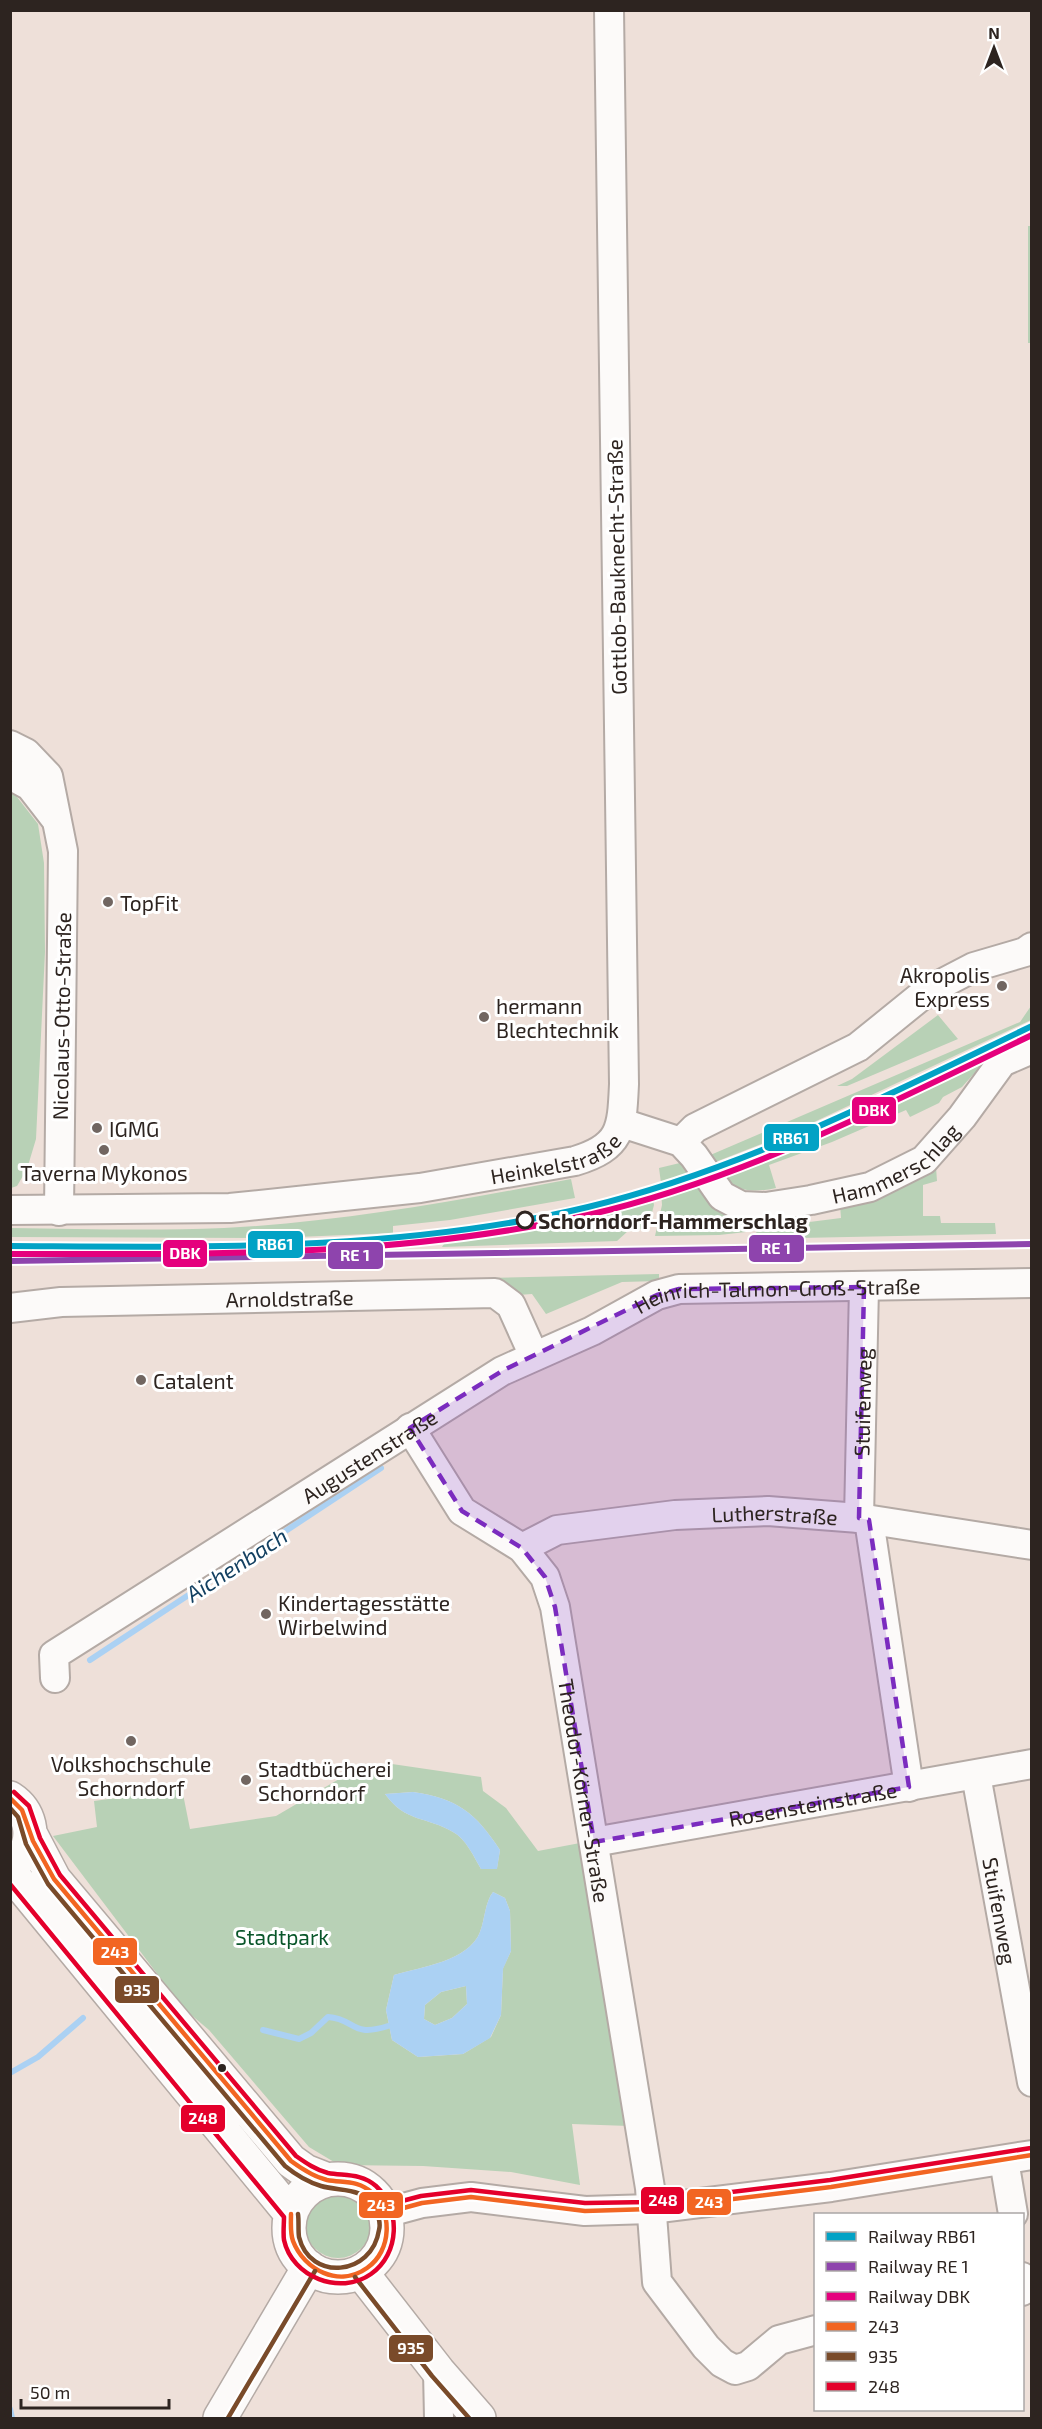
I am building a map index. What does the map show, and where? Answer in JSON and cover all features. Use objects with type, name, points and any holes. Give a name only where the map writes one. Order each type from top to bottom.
[{"type":"main road","points":[[10,1798],[19,1803],[28,1818],[31,1835],[54,1879],[283,2152],[305,2171],[328,2180]]},
{"type":"main road","points":[[31,1835],[28,1849],[10,1870],[291,2214]]},
{"type":"main road","points":[[342,2179],[357,2182],[379,2200],[385,2213],[385,2243],[379,2256],[361,2272],[340,2277],[324,2275],[309,2267],[298,2257],[292,2244],[289,2229],[291,2214],[305,2192],[328,2180],[342,2179]]},
{"type":"main road","points":[[220,2418],[309,2267]]},
{"type":"main road","points":[[361,2272],[438,2372],[479,2418]]},
{"type":"street","name":"Gottlob-Bauknecht-Straße","points":[[609,10],[624,1084],[622,1123]]},
{"type":"street","name":"Nicolaus-Otto-Straße","points":[[10,745],[26,753],[48,777],[63,851],[59,1211]]},
{"type":"street","name":"Nicolaus-Otto-Straße","points":[[10,775],[30,786],[57,821]]},
{"type":"street","points":[[681,1142],[695,1128],[858,1047],[926,992],[974,966],[1025,952],[1032,947]]},
{"type":"street","name":"Hammerschlag","points":[[681,1142],[694,1155],[722,1196],[741,1206],[766,1208],[870,1187],[924,1160],[962,1117],[1002,1062],[1032,1049]]},
{"type":"street","name":"Heinkelstraße","points":[[10,1210],[230,1208],[460,1182],[534,1170],[595,1155],[607,1148],[622,1123],[681,1142]]},
{"type":"street","name":"Heinrich-Talmon-Groß-Straße","points":[[534,1356],[592,1331],[657,1295],[679,1289],[1032,1283]]},
{"type":"street","name":"Stuifenweg","points":[[864,1287],[864,1519],[909,1787]]},
{"type":"street","name":"Arnoldstraße","points":[[10,1308],[61,1302],[495,1293],[511,1305],[534,1356]]},
{"type":"street","name":"Augustenstraße","points":[[54,1666],[410,1428],[502,1371],[534,1356]]},
{"type":"street","name":"Theodor-Körner-Straße","points":[[410,1428],[462,1510],[522,1548],[545,1577],[555,1606],[651,2209],[657,2282],[706,2346],[722,2363],[735,2370],[748,2366],[779,2340],[814,2331]]},
{"type":"street","name":"Lutherstraße","points":[[522,1548],[557,1530],[675,1515],[768,1511],[864,1519],[1032,1545]]},
{"type":"street","name":"Rosensteinstraße","points":[[594,1842],[1032,1764]]},
{"type":"street","name":"Stuifenweg","points":[[976,1775],[1032,2082]]},
{"type":"street","points":[[385,2213],[430,2201],[471,2197],[585,2211],[651,2209],[831,2187],[1032,2155]]},
{"type":"street","points":[[1004,2160],[1013,2213]]},
{"type":"street","points":[[438,2372],[439,2418]]},
{"type":"highlighted area","points":[[864,1287],[859,1518],[869,1520],[909,1787],[594,1842],[555,1607],[545,1577],[522,1548],[462,1511],[410,1428],[502,1371],[657,1295],[679,1289]]},
{"type":"green space","points":[[1028,226],[1032,226],[1032,343],[1028,343]]},
{"type":"green space","points":[[10,788],[38,824],[44,863],[45,952],[36,1139],[27,1169],[17,1186],[11,1188]]},
{"type":"green space","points":[[1031,1006],[1031,1020],[795,1131],[713,1163],[708,1156],[1020,1022]]},
{"type":"green space","points":[[938,1015],[958,1039],[847,1086],[837,1086],[852,1079]]},
{"type":"green space","points":[[1031,1034],[1031,1040],[979,1068],[962,1087],[943,1097],[939,1103],[910,1117],[906,1110],[832,1142],[769,1165],[776,1188],[745,1190],[725,1180],[719,1174]]},
{"type":"green space","points":[[684,1162],[695,1173],[661,1183],[659,1168]]},
{"type":"green space","points":[[936,1167],[937,1181],[923,1185],[923,1216],[940,1216],[941,1223],[995,1223],[996,1234],[748,1239],[762,1228],[841,1218],[840,1205],[869,1203]]},
{"type":"green space","points":[[571,1179],[575,1198],[450,1220],[393,1226],[393,1233],[274,1238],[11,1237],[11,1228],[197,1229],[312,1221],[442,1203]]},
{"type":"green space","points":[[698,1179],[746,1220],[746,1232],[719,1235],[655,1236],[662,1205],[661,1190]]},
{"type":"green space","points":[[652,1194],[654,1205],[648,1228],[628,1231],[617,1241],[442,1247],[444,1244],[562,1222]]},
{"type":"green space","points":[[659,1274],[659,1281],[622,1282],[546,1314],[532,1294],[518,1295],[507,1284],[440,1283],[439,1279]]},
{"type":"green space","name":"Stadtpark","points":[[392,1764],[481,1777],[483,1791],[506,1808],[538,1851],[580,1843],[629,2126],[572,2124],[580,2185],[511,2172],[423,2166],[339,2165],[309,2147],[209,2030],[183,2008],[53,1836],[97,1827],[94,1801],[182,1789],[190,1829],[276,1816],[351,1772]],"holes":[[[413,1792],[442,1798],[454,1803],[474,1817],[500,1850],[497,1868],[481,1869],[458,1835],[409,1815],[385,1794]],[[493,1892],[505,1898],[510,1911],[511,1951],[503,1968],[501,2015],[491,2037],[463,2054],[418,2057],[392,2040],[386,2010],[394,1975],[430,1966],[466,1950],[480,1932],[488,1901]]]},
{"type":"green space","points":[[466,1986],[467,2004],[452,2018],[435,2025],[424,2019],[425,2005],[441,1992]]},
{"type":"green space","points":[[338,2192],[351,2195],[361,2202],[368,2212],[371,2225],[368,2238],[361,2248],[351,2255],[338,2258],[325,2255],[315,2248],[308,2238],[305,2225],[308,2212],[315,2202],[325,2195]]},
{"type":"water","points":[[413,1792],[442,1798],[454,1803],[474,1817],[500,1850],[497,1869],[481,1869],[458,1835],[409,1815],[385,1794]]},
{"type":"water","points":[[493,1892],[505,1898],[510,1911],[511,1951],[503,1969],[501,2015],[490,2038],[463,2054],[418,2057],[392,2040],[386,2010],[394,1975],[430,1966],[466,1950],[480,1932]],"holes":[[[466,1986],[467,2004],[452,2018],[435,2025],[424,2019],[425,2005],[441,1992]]]},
{"type":"waterway","name":"Aichenbach","points":[[90,1660],[381,1468]]},
{"type":"waterway","points":[[263,2030],[299,2039],[311,2033],[328,2017],[337,2018],[360,2029],[388,2026]]},
{"type":"waterway","name":"Aichenbach","points":[[10,2073],[38,2057],[83,2018]]},
{"type":"waterway","name":"Aichenbach","points":[[10,2409],[12,2418]]},
{"type":"rail line","name":"RB61","points":[[10,1246],[155,1247],[301,1244],[446,1232],[517,1222],[588,1207],[646,1191],[759,1151],[869,1104],[1032,1026]]},
{"type":"rail line","name":"DBK","points":[[10,1254],[301,1251],[445,1239],[517,1229],[588,1215],[646,1200],[759,1160],[869,1113],[1032,1035]]},
{"type":"transit line","points":[[10,1261],[1032,1244]]},
{"type":"transit line","name":"248","points":[[10,1884],[284,2217],[284,2240],[297,2264],[307,2273],[332,2283],[359,2280],[371,2274],[381,2265],[388,2255],[394,2231],[390,2207],[384,2196],[376,2186],[365,2179],[324,2172],[296,2156],[60,1875],[40,1838],[29,1806],[14,1792]]},
{"type":"transit line","name":"243","points":[[10,1798],[22,1810],[33,1841],[54,1879],[291,2161],[322,2179],[361,2185],[378,2200],[386,2220],[385,2241],[381,2252],[367,2268],[356,2274],[334,2276],[314,2268],[298,2251],[291,2235],[291,2214]]},
{"type":"transit line","name":"935","points":[[10,1808],[18,1817],[26,1844],[48,1884],[285,2166],[302,2178],[316,2184],[364,2196],[375,2210],[380,2227],[374,2245],[365,2257],[354,2264],[340,2268],[327,2267],[315,2261],[305,2252],[299,2237],[298,2214]]},
{"type":"transit line","name":"248","points":[[383,2206],[421,2196],[471,2190],[585,2203],[650,2202],[830,2180],[1031,2148]]},
{"type":"transit line","name":"243","points":[[385,2213],[422,2203],[471,2197],[585,2211],[651,2209],[831,2187],[1032,2155]]},
{"type":"transit line","name":"935","points":[[228,2418],[315,2271]]},
{"type":"transit line","name":"935","points":[[355,2277],[432,2376],[469,2418]]},
{"type":"place","name":"TopFit","points":[[108,902]]},
{"type":"place","name":"Akropolis Express","points":[[1002,986]]},
{"type":"place","name":"hermann Blechtechnik","points":[[484,1017]]},
{"type":"place","name":"IGMG","points":[[97,1128]]},
{"type":"place","name":"Taverna Mykonos","points":[[104,1150]]},
{"type":"place","name":"Schorndorf-Hammerschlag","points":[[525,1220]]},
{"type":"place","name":"Catalent","points":[[141,1380]]},
{"type":"place","name":"Kindertagesstätte Wirbelwind","points":[[266,1614]]},
{"type":"place","name":"Volkshochschule Schorndorf","points":[[131,1741]]},
{"type":"place","name":"Stadtbücherei Schorndorf","points":[[246,1780]]}]
